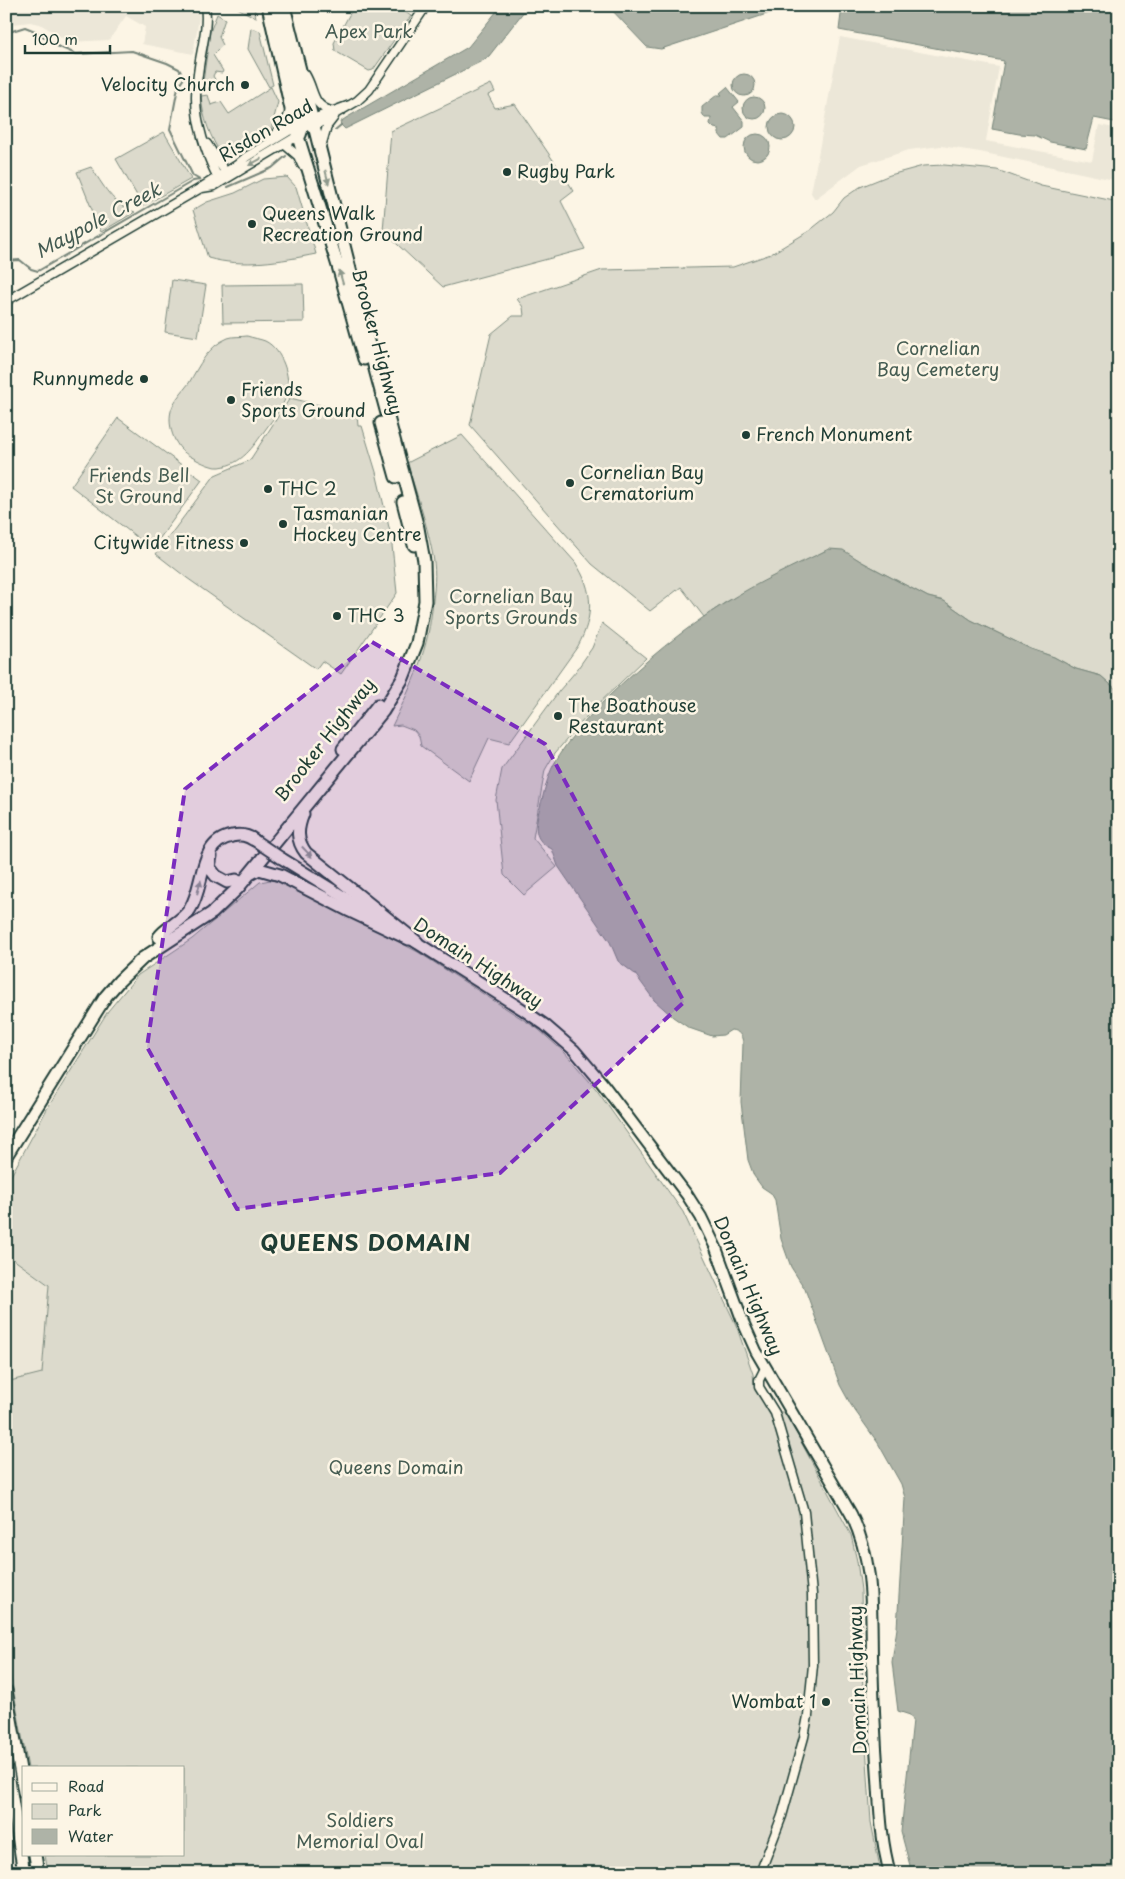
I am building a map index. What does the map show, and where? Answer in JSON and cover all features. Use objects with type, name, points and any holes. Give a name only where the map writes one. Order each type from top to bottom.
[{"type":"highway","name":"Brooker Highway","points":[[6,1156],[97,1010],[119,981],[142,958],[212,912],[233,893],[242,878],[367,725],[391,700],[410,664],[417,643],[425,601],[425,575],[421,545],[366,334],[321,150],[290,108],[268,6]]},
{"type":"highway","name":"Brooker Highway","points":[[277,6],[304,128]]},
{"type":"highway","name":"Brooker Highway","points":[[284,6],[298,64],[304,128],[312,182],[354,320],[417,561],[415,616],[407,650],[397,674],[367,725]]},
{"type":"highway","name":"Brooker Highway","points":[[6,1140],[100,993],[124,965],[160,938],[210,905],[242,878],[316,793],[341,758]]},
{"type":"highway","points":[[316,793],[300,823],[298,839],[302,847],[317,862],[417,942]]},
{"type":"highway","points":[[160,938],[162,933],[182,919],[190,910],[199,888],[205,861],[212,848],[225,838],[234,836],[245,835],[254,840]]},
{"type":"highway","points":[[254,840],[229,841],[218,848],[212,856],[209,867],[216,876],[227,882],[242,878],[259,869],[280,875],[359,916],[417,942]]},
{"type":"highway","points":[[6,1691],[22,1781]]},
{"type":"highway","points":[[6,1761],[24,1873]]},
{"type":"highway","points":[[35,1856],[38,1873]]},
{"type":"main road","name":"Domain Highway","points":[[254,840],[534,1017],[566,1043],[590,1069],[687,1195],[701,1217],[716,1248],[748,1333],[765,1368],[851,1514],[866,1555],[871,1582],[873,1696],[881,1828],[890,1873]]},
{"type":"street","points":[[205,6],[204,32],[196,98],[198,119],[204,141],[222,176]]},
{"type":"street","name":"Risdon Road","points":[[222,176],[246,157],[266,145],[350,105],[363,96],[372,86],[426,6]]},
{"type":"street","points":[[298,64],[308,78],[318,104],[333,113],[322,138],[321,150]]},
{"type":"street","points":[[266,145],[288,120],[290,108]]},
{"type":"street","name":"Risdon Road","points":[[6,301],[222,176],[284,144],[304,128]]},
{"type":"street","points":[[284,144],[298,156],[312,182]]},
{"type":"street","points":[[760,1873],[782,1816],[804,1738],[813,1665],[812,1594],[804,1512],[775,1414],[759,1386],[759,1380],[765,1368]]},
{"type":"highlighted area","points":[[372,642],[545,744],[684,1002],[500,1173],[237,1209],[147,1047],[185,789]]},
{"type":"shaded area","points":[[6,6],[198,6],[199,18],[193,54],[142,44],[145,27],[126,16],[109,40],[69,42],[40,24],[30,22],[6,25]]},
{"type":"shaded area","points":[[840,37],[999,67],[986,141],[1092,161],[1099,125],[1119,129],[1119,181],[980,152],[941,146],[909,150],[861,165],[815,199],[811,193]]},
{"type":"shaded area","points":[[6,1254],[49,1285],[42,1374],[6,1382]]},
{"type":"green space","points":[[234,6],[254,6],[256,18]]},
{"type":"green space","name":"Apex Park","points":[[354,6],[396,6],[411,16],[373,70],[369,71],[335,51],[334,43]]},
{"type":"green space","points":[[217,14],[225,19],[219,37],[223,45],[213,55],[223,71],[222,73],[215,72],[213,76],[217,83],[208,84],[208,89],[202,89],[210,32]]},
{"type":"green space","points":[[251,28],[260,31],[273,85],[269,87],[248,49]]},
{"type":"green space","points":[[491,84],[495,92],[488,95],[495,108],[515,104],[574,191],[561,201],[585,249],[443,287],[383,231],[391,131]]},
{"type":"green space","points":[[271,87],[278,102],[271,130],[231,159],[222,156],[208,127],[203,112],[201,96],[208,95],[211,105],[221,102],[229,114]]},
{"type":"green space","points":[[164,132],[191,179],[143,206],[116,159]]},
{"type":"green space","name":"Cornelian Bay Cemetery","points":[[944,165],[997,170],[1041,186],[1119,202],[1119,692],[1101,676],[1076,669],[1054,657],[1031,649],[971,620],[944,601],[928,597],[850,555],[829,549],[726,602],[704,617],[681,587],[650,611],[592,564],[470,425],[491,334],[513,316],[524,316],[523,307],[517,299],[602,270],[733,267],[771,254],[809,231],[833,212],[844,198],[860,187],[890,175],[923,166]]},
{"type":"green space","points":[[91,167],[104,187],[115,199],[127,209],[135,212],[101,232],[77,172]]},
{"type":"green space","name":"Queens Walk Recreation Ground","points":[[287,177],[296,187],[316,254],[276,261],[248,263],[235,263],[208,258],[193,210],[207,202],[235,193],[263,179]]},
{"type":"green space","points":[[172,280],[206,285],[198,337],[165,332]]},
{"type":"green space","points":[[303,284],[304,322],[223,323],[222,285]]},
{"type":"green space","name":"Friends Sports Ground","points":[[247,336],[265,341],[276,350],[284,364],[288,380],[287,394],[278,413],[246,454],[228,465],[212,466],[183,451],[172,434],[170,414],[177,398],[210,351],[228,338]]},
{"type":"green space","name":"Tasmanian Hockey Centre","points":[[290,398],[357,414],[358,426],[362,426],[376,472],[391,536],[397,593],[341,674],[322,661],[316,669],[156,554],[215,475],[250,460]]},
{"type":"green space","name":"Friends Bell St Ground","points":[[118,418],[202,480],[152,549],[71,486]]},
{"type":"green space","name":"Cornelian Bay Sports Grounds","points":[[462,435],[575,562],[586,583],[590,604],[587,624],[578,646],[509,743],[489,738],[469,781],[421,746],[419,736],[414,730],[401,725],[392,726],[413,680],[424,650],[431,618],[435,582],[430,540],[407,463]]},
{"type":"green space","points":[[602,623],[646,658],[592,710],[555,753],[545,770],[533,838],[557,867],[524,895],[504,875],[496,800],[502,769],[592,648]]},
{"type":"green space","name":"Queens Domain","points":[[270,880],[285,883],[418,952],[538,1029],[565,1053],[596,1089],[683,1212],[736,1325],[753,1374],[755,1389],[779,1412],[785,1412],[851,1535],[861,1590],[863,1700],[871,1822],[881,1873],[48,1873],[45,1856],[185,1856],[185,1766],[28,1766],[6,1651],[6,1382],[42,1373],[49,1285],[6,1254],[6,1185],[47,1109],[108,1011],[138,975],[192,939],[260,882]]},
{"type":"water","points":[[501,6],[528,6],[489,56],[345,129],[341,125],[340,122],[346,118],[468,47]]},
{"type":"water","points":[[608,6],[791,6],[661,49],[647,47]]},
{"type":"water","points":[[842,6],[1119,6],[1119,123],[1094,118],[1086,149],[1050,142],[1035,135],[992,129],[1004,61],[839,30]]},
{"type":"water","points":[[744,74],[752,77],[755,85],[752,93],[744,96],[736,93],[733,85],[736,77]]},
{"type":"water","points":[[727,87],[739,102],[733,107],[744,121],[744,127],[728,139],[723,139],[719,134],[719,129],[714,128],[710,124],[711,118],[705,118],[702,113],[702,107],[717,95],[722,95],[720,93]]},
{"type":"water","points":[[754,97],[762,100],[765,108],[762,116],[754,119],[746,116],[743,108],[746,100]]},
{"type":"water","points":[[782,114],[791,118],[795,127],[791,136],[782,140],[773,136],[769,127],[773,118]]},
{"type":"water","points":[[757,134],[766,138],[770,147],[766,156],[757,160],[748,156],[744,147],[748,138]]},
{"type":"water","points":[[829,549],[843,550],[928,597],[944,601],[971,620],[1031,649],[1054,657],[1076,669],[1101,676],[1119,692],[1119,1873],[912,1873],[901,1832],[913,1720],[910,1715],[898,1711],[892,1662],[897,1628],[905,1498],[901,1484],[878,1443],[851,1405],[840,1385],[805,1289],[791,1267],[781,1239],[775,1200],[771,1193],[762,1187],[754,1176],[748,1160],[741,1102],[742,1038],[738,1032],[731,1030],[723,1035],[712,1036],[689,1028],[654,1000],[635,974],[618,961],[610,942],[558,866],[552,849],[538,837],[537,820],[554,764],[579,728],[609,696],[664,646],[709,613],[776,574]]},
{"type":"waterway","points":[[6,33],[25,27],[35,31],[57,46],[76,54],[132,51],[179,69],[184,78],[178,87],[170,129],[193,176],[200,180]]},
{"type":"waterway","points":[[335,130],[341,125]]},
{"type":"waterway","points":[[228,187],[272,168],[286,156]]},
{"type":"waterway","name":"Maypole Creek","points":[[6,261],[20,260],[31,269],[38,271],[193,181],[200,180]]},
{"type":"place","name":"Velocity Church","points":[[245,85]]},
{"type":"place","name":"Rugby Park","points":[[507,172]]},
{"type":"place","name":"Queens Walk Recreation Ground","points":[[252,224]]},
{"type":"place","name":"Runnymede","points":[[144,379]]},
{"type":"place","name":"Friends Sports Ground","points":[[231,400]]},
{"type":"place","name":"French Monument","points":[[746,435]]},
{"type":"place","name":"Cornelian Bay Crematorium","points":[[570,483]]},
{"type":"place","name":"THC 2","points":[[268,489]]},
{"type":"place","name":"Tasmanian Hockey Centre","points":[[283,524]]},
{"type":"place","name":"Citywide Fitness","points":[[244,543]]},
{"type":"place","name":"THC 3","points":[[337,616]]},
{"type":"place","name":"The Boathouse Restaurant","points":[[558,716]]},
{"type":"place","name":"Wombat 1","points":[[826,1702]]},
{"type":"district","name":"QUEENS DOMAIN","points":[[366,1243]]},
{"type":"park label","name":"Soldiers Memorial Oval","points":[[360,1831]]}]
